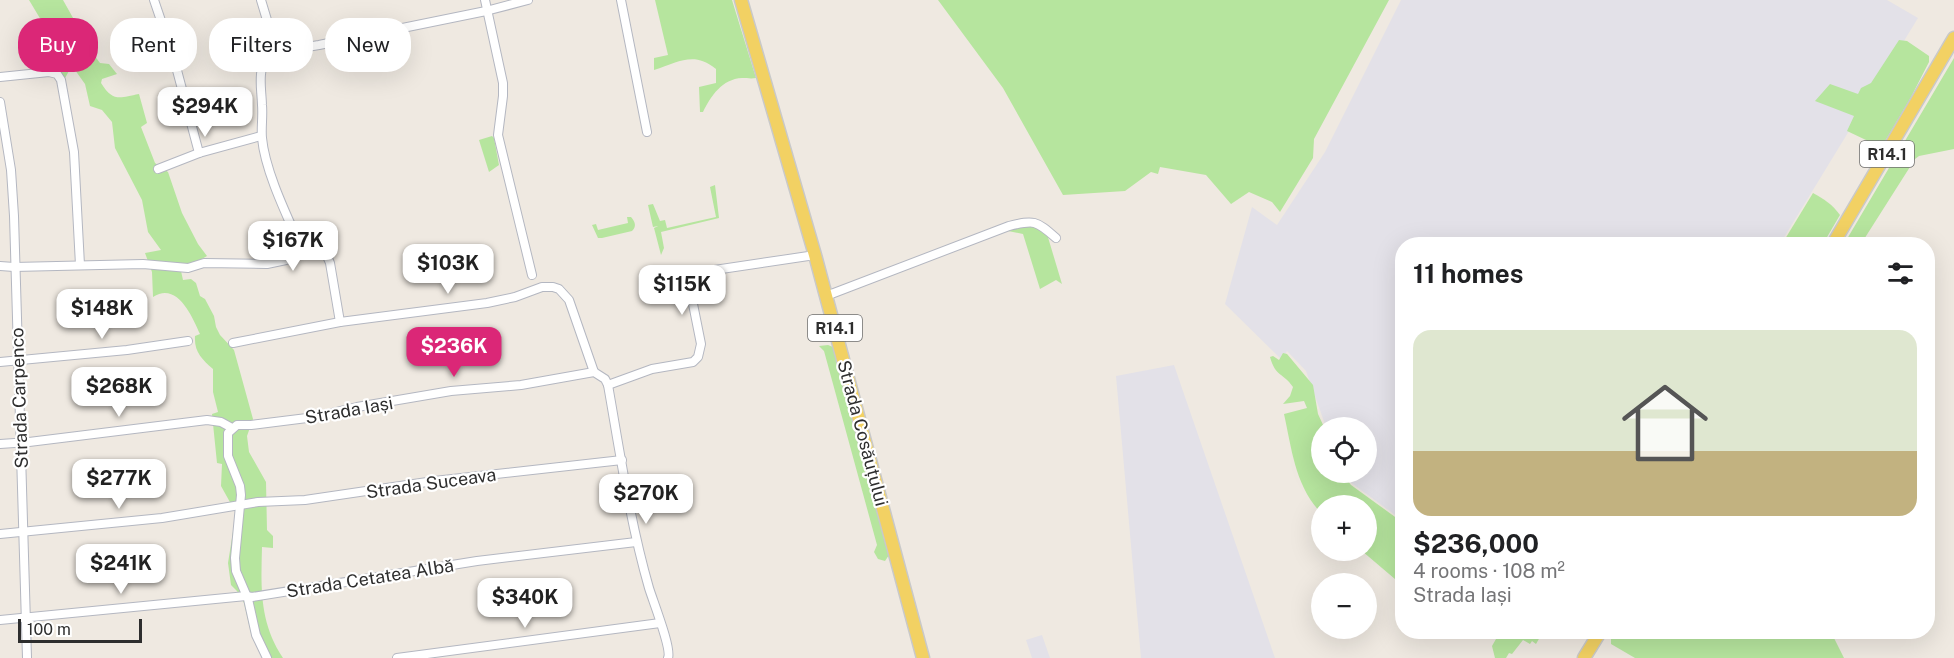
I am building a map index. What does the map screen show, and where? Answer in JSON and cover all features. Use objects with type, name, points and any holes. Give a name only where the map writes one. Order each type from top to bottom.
[{"type":"main road","name":"Strada Cosăuțului","points":[[741,0],[815,255],[923,658]]},
{"type":"main road","name":"R14.1","points":[[1837,237],[1954,38]]},
{"type":"main road","points":[[1584,658],[1596,639]]},
{"type":"street","points":[[154,0],[174,59],[199,153]]},
{"type":"street","points":[[261,0],[266,18]]},
{"type":"street","points":[[485,0],[503,83],[498,135],[532,275]]},
{"type":"street","points":[[313,46],[486,11],[528,0]]},
{"type":"street","points":[[621,0],[647,132]]},
{"type":"street","points":[[261,72],[263,120],[261,136],[273,178],[303,252]]},
{"type":"street","points":[[0,77],[27,73],[54,73],[61,80],[74,152],[80,265]]},
{"type":"street","name":"Strada Carpenco","points":[[0,102],[11,170],[27,658]]},
{"type":"street","points":[[158,169],[199,153],[261,136]]},
{"type":"street","points":[[826,296],[1009,226],[1029,221],[1043,226],[1056,238]]},
{"type":"street","points":[[0,266],[143,264],[188,268],[204,264],[267,264],[318,249],[326,254],[330,263],[340,322]]},
{"type":"street","points":[[667,272],[681,275],[815,255]]},
{"type":"street","points":[[608,385],[652,369],[693,362],[698,357],[701,344],[687,274]]},
{"type":"street","points":[[233,343],[340,322],[487,303],[515,297],[542,287],[553,287],[565,293],[594,372],[605,379],[608,385],[636,542],[660,623],[669,645],[668,658]]},
{"type":"street","points":[[0,362],[127,350],[188,341]]},
{"type":"street","name":"Strada Iași","points":[[230,430],[237,425],[315,417],[357,407],[451,391],[521,386],[588,375],[594,372]]},
{"type":"street","points":[[0,444],[207,420],[221,422],[230,430],[228,456],[240,486],[241,505],[235,558],[237,577],[246,596],[256,635],[267,658]]},
{"type":"street","name":"Strada Suceava","points":[[0,534],[162,518],[273,500],[315,499],[412,484],[622,460]]},
{"type":"street","name":"Strada Cetatea Albă","points":[[0,620],[262,595],[477,561],[636,542]]},
{"type":"street","points":[[397,658],[660,623]]},
{"type":"shaded area","points":[[1401,0],[1887,0],[1918,18],[1784,237],[1395,237],[1395,515],[1377,502],[1377,495],[1368,495],[1351,483],[1377,483],[1377,417],[1322,417],[1306,371],[1287,351],[1282,360],[1225,304],[1252,207],[1277,225],[1325,152]]},
{"type":"shaded area","points":[[1174,365],[1275,658],[1141,658],[1116,376]]},
{"type":"shaded area","points":[[1042,635],[1050,658],[1032,658],[1026,640]]},
{"type":"green space","points":[[29,0],[63,0],[73,18],[40,18]]},
{"type":"green space","points":[[655,0],[732,0],[756,78],[729,81],[718,89],[703,112],[700,112],[699,87],[716,83],[716,69],[701,60],[693,59],[679,61],[654,70],[654,58],[668,55]]},
{"type":"green space","points":[[938,0],[1389,0],[1314,139],[1313,158],[1280,212],[1272,202],[1249,192],[1231,204],[1206,175],[1160,167],[1158,174],[1151,172],[1125,191],[1063,195],[1003,88]]},
{"type":"green space","points":[[1899,40],[1907,41],[1929,56],[1929,62],[1878,153],[1866,140],[1847,131],[1854,116],[1815,101],[1830,84],[1858,94],[1861,88],[1871,83]]},
{"type":"green space","points":[[1954,58],[1954,149],[1919,156],[1915,159],[1865,237],[1848,237]]},
{"type":"green space","points":[[98,60],[100,63],[109,64],[110,72],[117,74],[102,79],[101,83],[109,93],[117,97],[139,94],[147,123],[141,127],[155,163],[168,172],[182,213],[207,256],[181,271],[183,280],[191,279],[196,283],[200,296],[205,299],[214,316],[220,335],[234,350],[253,419],[247,436],[249,452],[266,482],[267,530],[273,536],[273,548],[262,547],[263,604],[269,631],[283,658],[263,658],[251,633],[244,603],[231,585],[228,563],[236,513],[221,486],[222,464],[217,463],[212,414],[218,412],[213,392],[213,369],[197,351],[195,336],[200,334],[188,310],[176,297],[169,294],[162,293],[153,297],[152,272],[145,253],[161,250],[148,232],[142,200],[115,148],[112,122],[102,110],[90,106],[85,84],[76,72],[98,72]]},
{"type":"green space","points":[[59,72],[68,72],[65,78]]},
{"type":"green space","points":[[492,136],[499,165],[489,172],[479,140]]},
{"type":"green space","points":[[715,185],[719,218],[661,232],[664,248],[661,255],[654,228],[658,226],[653,227],[648,205],[653,204],[660,221],[665,220],[667,228],[716,217],[710,187]]},
{"type":"green space","points":[[1813,193],[1828,202],[1840,215],[1827,237],[1786,237]]},
{"type":"green space","points":[[627,217],[631,217],[634,222],[635,227],[632,231],[602,238],[598,238],[592,225],[596,224],[598,230],[628,223]]},
{"type":"green space","points":[[1027,225],[1037,225],[1047,234],[1062,284],[1056,280],[1040,289],[1023,234],[1008,231]]},
{"type":"green space","points":[[819,346],[833,347],[887,542],[889,555],[885,561],[878,559],[874,552],[877,545],[824,351]]},
{"type":"green space","points":[[1283,353],[1287,354],[1313,385],[1319,417],[1311,417],[1311,483],[1350,483],[1365,495],[1311,495],[1311,500],[1300,479],[1292,454],[1284,414],[1307,408],[1304,401],[1283,404],[1290,396],[1293,387],[1277,372],[1270,357],[1273,356],[1279,360]]},
{"type":"green space","points":[[1377,504],[1395,517],[1395,579],[1374,561],[1377,561]]},
{"type":"green space","points":[[1496,639],[1539,639],[1536,644],[1523,640],[1506,658],[1495,658],[1492,646]]},
{"type":"green space","points":[[1611,639],[1834,639],[1844,658],[1635,658],[1611,644]]}]
